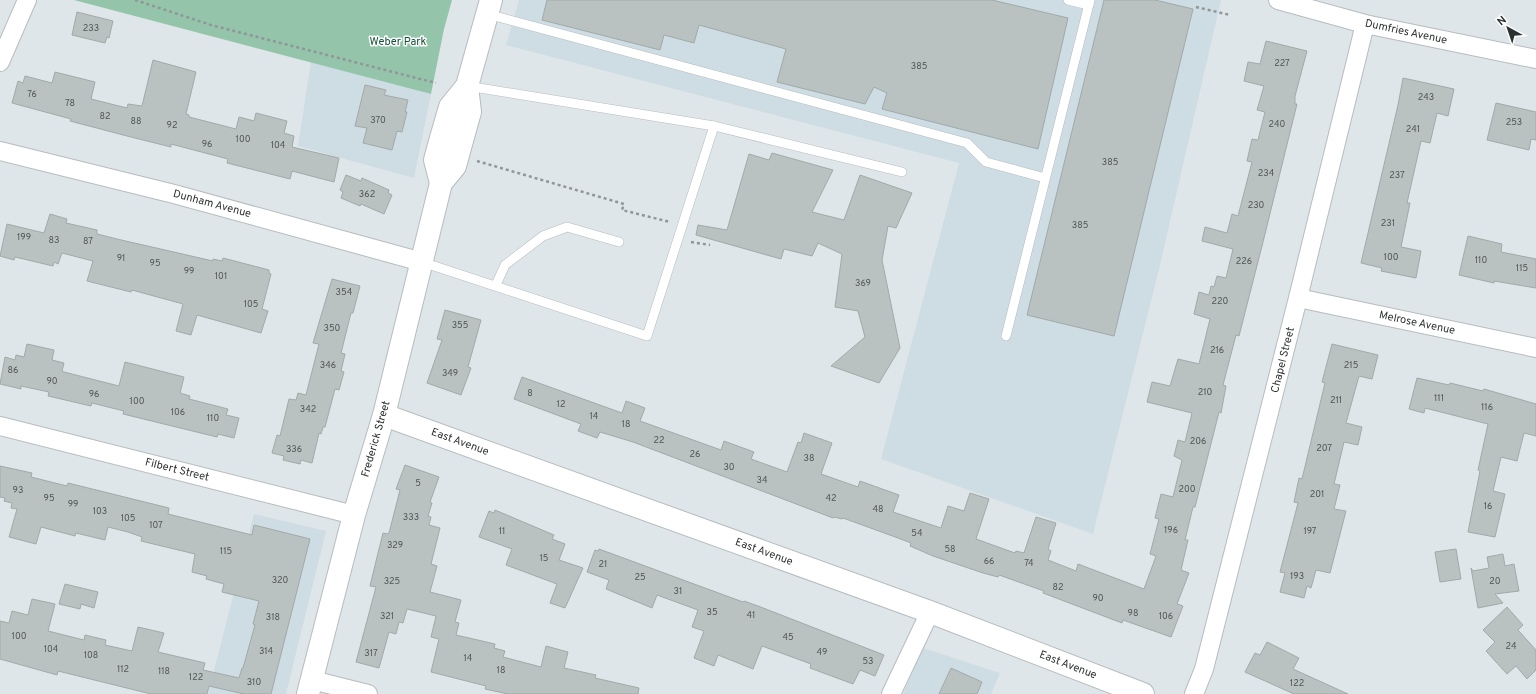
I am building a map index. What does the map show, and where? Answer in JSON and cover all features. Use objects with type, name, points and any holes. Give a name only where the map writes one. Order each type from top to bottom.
[{"type":"street","points":[[0,62],[27,0]]},
{"type":"street","name":"Dumfries Avenue","points":[[1278,0],[1365,24],[1536,59]]},
{"type":"street","name":"Frederick Street","points":[[310,687],[354,515],[384,415],[441,183],[436,160],[450,107],[467,86],[489,7]]},
{"type":"street","name":"Chapel Street","points":[[1194,694],[1204,669],[1298,298],[1365,24]]},
{"type":"street","name":"Dunham Avenue","points":[[0,152],[174,194],[422,262]]},
{"type":"street","name":"Melrose Avenue","points":[[1298,298],[1536,348]]},
{"type":"street","name":"East Avenue","points":[[384,415],[930,612],[1143,694]]},
{"type":"street","name":"Filbert Street","points":[[0,426],[354,515]]},
{"type":"street","points":[[891,694],[930,612]]},
{"type":"street","points":[[310,687],[368,694]]},
{"type":"lane","points":[[1006,336],[1089,2],[1068,0]]},
{"type":"lane","points":[[489,7],[967,143],[986,162],[1045,178]]},
{"type":"lane","points":[[467,86],[714,126],[902,172]]},
{"type":"lane","points":[[422,262],[496,285],[647,336],[714,126]]},
{"type":"lane","points":[[496,285],[505,265],[543,236],[567,228],[619,242]]},
{"type":"path","points":[[135,0],[211,25],[436,83]]},
{"type":"path","points":[[1196,7],[1230,15]]},
{"type":"path","points":[[475,160],[624,204],[622,210],[671,222],[690,241],[710,245]]},
{"type":"shaded area","points":[[519,0],[1221,0],[1160,265],[1093,534],[881,459],[959,163],[506,45]]},
{"type":"shaded area","points":[[311,62],[431,94],[414,178],[298,146]]},
{"type":"shaded area","points":[[254,514],[326,531],[286,694],[208,694]]},
{"type":"shaded area","points":[[923,648],[1000,673],[991,694],[903,694]]},
{"type":"green space","name":"Weber Park","points":[[74,0],[452,0],[444,29],[431,94]]},
{"type":"building","points":[[547,0],[992,0],[1068,18],[1038,149],[882,109],[887,93],[874,87],[865,104],[777,82],[786,49],[699,25],[694,43],[664,35],[660,50],[542,20]]},
{"type":"building","points":[[1104,0],[1155,0],[1193,9],[1114,336],[1027,315]]},
{"type":"building","points":[[77,12],[113,21],[109,38],[107,37],[105,43],[72,35]]},
{"type":"building","points":[[1266,41],[1307,51],[1295,96],[1295,104],[1297,104],[1262,246],[1239,336],[1236,335],[1223,385],[1226,386],[1221,413],[1219,412],[1185,540],[1188,540],[1181,570],[1189,573],[1177,604],[1183,606],[1171,637],[1123,620],[1122,623],[1043,593],[1044,591],[999,575],[998,577],[983,573],[933,556],[910,546],[911,543],[898,538],[843,518],[833,518],[633,442],[600,432],[597,438],[578,431],[581,424],[514,399],[522,377],[622,413],[626,401],[645,408],[640,421],[721,450],[724,441],[754,452],[751,459],[787,472],[798,442],[801,443],[804,433],[832,443],[821,474],[858,487],[860,481],[899,495],[893,512],[941,528],[948,506],[964,511],[970,493],[989,499],[976,539],[1015,553],[1016,551],[1024,553],[1036,517],[1056,523],[1048,549],[1051,551],[1048,560],[1076,571],[1078,564],[1144,589],[1156,556],[1150,554],[1159,519],[1155,518],[1161,494],[1173,497],[1182,460],[1174,456],[1178,440],[1185,442],[1192,413],[1147,402],[1152,382],[1170,386],[1178,359],[1199,364],[1210,319],[1194,314],[1199,292],[1209,295],[1211,286],[1214,287],[1217,276],[1226,278],[1233,249],[1202,241],[1205,227],[1227,233],[1232,214],[1238,216],[1252,162],[1247,161],[1252,139],[1258,140],[1265,112],[1257,110],[1264,86],[1244,81],[1248,62],[1260,64]]},
{"type":"building","points":[[153,60],[196,72],[186,114],[189,115],[189,117],[236,129],[239,117],[254,121],[256,113],[287,121],[284,133],[294,136],[292,147],[339,158],[334,182],[292,171],[290,179],[227,163],[228,159],[171,144],[171,147],[127,136],[70,121],[71,119],[12,103],[18,81],[23,83],[25,76],[52,83],[55,72],[95,82],[91,99],[127,108],[128,104],[142,106]]},
{"type":"building","points":[[1403,78],[1454,89],[1448,116],[1437,113],[1430,143],[1421,141],[1407,203],[1410,203],[1401,247],[1421,251],[1416,278],[1381,271],[1382,268],[1361,263]]},
{"type":"building","points":[[365,85],[386,90],[384,95],[408,100],[405,112],[407,112],[402,132],[397,131],[392,150],[363,143],[367,128],[355,126]]},
{"type":"building","points":[[1496,103],[1536,112],[1536,140],[1531,139],[1529,150],[1487,140]]},
{"type":"building","points":[[772,153],[833,170],[812,212],[844,220],[860,175],[912,193],[896,228],[888,226],[882,260],[900,348],[879,383],[831,366],[865,337],[858,311],[835,307],[842,254],[818,243],[812,256],[784,249],[781,259],[696,235],[698,225],[727,230],[749,154],[769,160]]},
{"type":"building","points":[[346,175],[361,181],[362,178],[389,190],[388,193],[392,195],[384,214],[361,204],[360,206],[341,198],[343,192],[340,190]]},
{"type":"building","points":[[50,214],[67,219],[66,223],[97,230],[97,234],[213,261],[213,259],[222,261],[223,258],[269,270],[269,273],[271,274],[262,309],[268,311],[261,333],[197,315],[191,335],[176,331],[183,304],[132,290],[131,292],[87,281],[93,261],[62,253],[58,264],[54,262],[53,266],[15,257],[14,260],[0,256],[7,224],[44,233]]},
{"type":"building","points":[[1468,236],[1502,244],[1501,252],[1536,259],[1536,288],[1494,281],[1494,283],[1459,275]]},
{"type":"building","points":[[332,279],[360,286],[353,313],[351,313],[341,353],[345,354],[341,371],[344,372],[339,390],[335,389],[325,427],[323,427],[321,434],[319,433],[312,463],[301,460],[300,464],[283,460],[284,456],[272,453],[277,435],[280,436],[289,399],[296,400],[298,393],[306,395],[319,344],[313,343]]},
{"type":"building","points":[[445,310],[481,320],[468,367],[471,368],[461,395],[427,383],[442,340],[437,339]]},
{"type":"building","points":[[27,344],[54,350],[52,360],[64,363],[62,371],[64,372],[119,386],[125,362],[184,377],[180,393],[190,396],[189,399],[228,409],[226,415],[239,418],[234,438],[218,434],[217,437],[123,414],[124,411],[92,403],[91,406],[48,396],[49,392],[21,386],[21,389],[0,384],[5,357],[15,360],[16,355],[24,357]]},
{"type":"building","points":[[1332,344],[1378,355],[1372,379],[1359,376],[1346,423],[1362,427],[1358,445],[1344,442],[1334,484],[1340,485],[1334,509],[1346,511],[1330,573],[1316,570],[1311,588],[1307,586],[1304,598],[1280,592],[1285,573],[1280,572],[1298,503],[1294,502],[1299,478],[1302,479],[1325,383],[1322,382]]},
{"type":"building","points":[[1417,378],[1449,385],[1450,383],[1483,391],[1484,389],[1536,404],[1536,436],[1524,433],[1517,461],[1501,457],[1493,491],[1505,494],[1495,537],[1468,532],[1480,471],[1478,470],[1488,424],[1425,408],[1424,413],[1409,409]]},
{"type":"building","points":[[405,465],[439,477],[430,502],[432,503],[428,516],[431,517],[429,525],[440,528],[431,564],[437,566],[430,592],[461,600],[455,622],[459,623],[456,635],[495,644],[494,648],[505,651],[503,657],[541,667],[546,646],[568,652],[564,668],[596,675],[595,678],[639,688],[638,694],[508,694],[485,689],[486,686],[431,672],[439,639],[431,637],[436,616],[407,609],[403,623],[399,622],[396,634],[389,632],[379,668],[356,662],[376,587],[370,586],[378,553],[383,533],[389,533],[400,490],[396,489]]},
{"type":"building","points":[[0,466],[32,473],[31,477],[67,486],[68,483],[169,508],[168,514],[252,535],[254,525],[310,539],[271,694],[244,694],[209,686],[207,694],[151,694],[58,671],[57,675],[0,659],[0,621],[9,623],[12,611],[28,615],[32,599],[55,604],[48,631],[84,640],[85,635],[106,640],[105,645],[132,651],[138,627],[164,633],[158,652],[205,663],[203,670],[239,678],[255,625],[253,624],[259,601],[222,592],[224,584],[206,579],[207,576],[192,572],[195,554],[141,541],[142,537],[128,532],[108,527],[105,540],[76,533],[75,536],[41,527],[36,544],[9,537],[17,509],[11,508],[12,503],[4,501],[5,498],[0,497]]},
{"type":"building","points":[[495,510],[554,535],[552,539],[565,544],[559,560],[583,568],[565,608],[550,603],[557,584],[506,565],[512,549],[479,537],[489,511],[494,513]]},
{"type":"building","points":[[599,549],[743,602],[744,601],[758,606],[884,655],[875,676],[860,670],[853,684],[810,668],[811,664],[762,646],[753,669],[718,655],[714,666],[694,658],[704,631],[692,627],[698,610],[657,595],[652,608],[606,589],[609,580],[587,572],[595,550],[598,551]]},
{"type":"building","points":[[1456,549],[1461,579],[1440,582],[1435,552]]},
{"type":"building","points":[[1503,554],[1505,566],[1514,564],[1519,591],[1495,594],[1503,603],[1478,608],[1471,568],[1473,571],[1489,568],[1487,557]]},
{"type":"building","points":[[65,584],[98,592],[94,608],[81,604],[80,609],[59,604]]},
{"type":"building","points":[[1507,607],[1523,625],[1518,630],[1536,650],[1536,670],[1527,679],[1516,666],[1507,674],[1486,651],[1495,642],[1483,630]]},
{"type":"building","points":[[1267,642],[1299,658],[1293,669],[1348,694],[1294,694],[1245,672],[1255,653],[1260,655]]},
{"type":"building","points":[[951,668],[982,682],[977,694],[939,694]]}]
